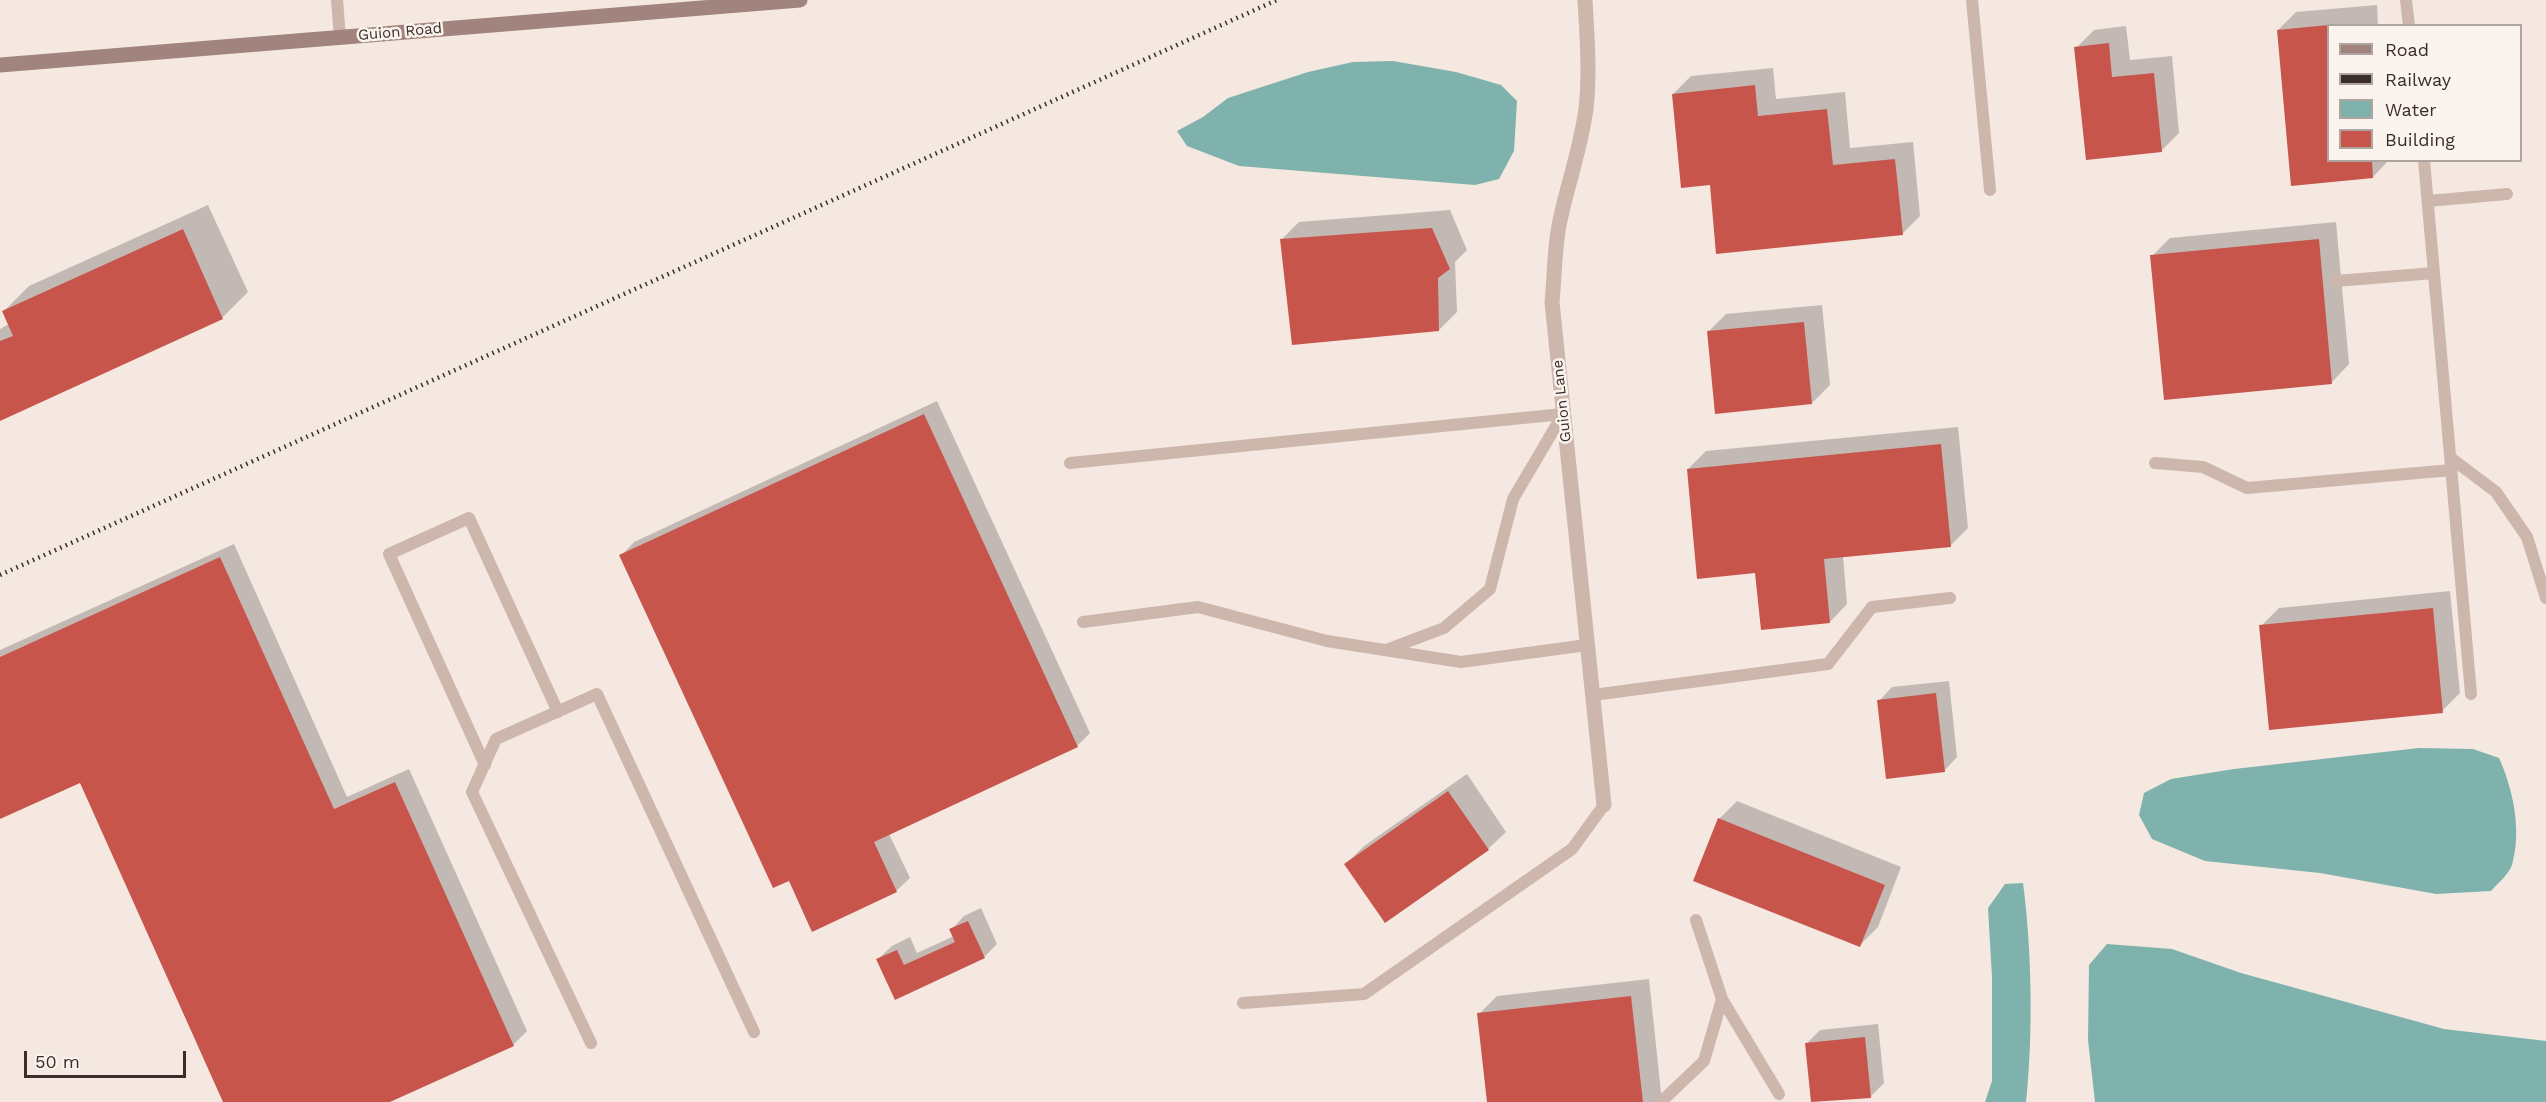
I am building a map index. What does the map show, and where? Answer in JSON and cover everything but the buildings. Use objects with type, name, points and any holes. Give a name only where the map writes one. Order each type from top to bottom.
[{"type":"street","name":"Guion Road","points":[[0,65],[800,0]]},
{"type":"street","name":"Guion Lane","points":[[1585,0],[1588,69],[1586,109],[1580,143],[1560,218],[1553,272],[1552,302],[1604,805]]},
{"type":"lane","points":[[337,0],[340,37]]},
{"type":"lane","points":[[1972,0],[1990,190]]},
{"type":"lane","points":[[2406,0],[2409,24]]},
{"type":"lane","points":[[2424,162],[2471,694]]},
{"type":"lane","points":[[2428,201],[2507,194]]},
{"type":"lane","points":[[2336,281],[2434,273]]},
{"type":"lane","points":[[1070,463],[1563,414]]},
{"type":"lane","points":[[1385,650],[1444,628],[1490,589],[1513,499],[1563,414]]},
{"type":"lane","points":[[2156,463],[2203,466],[2247,488],[2451,464],[2496,492],[2527,537],[2546,598]]},
{"type":"lane","points":[[484,765],[389,554],[469,518],[558,712]]},
{"type":"lane","points":[[1593,695],[1828,664],[1872,607],[1950,598]]},
{"type":"lane","points":[[1083,622],[1198,607],[1327,641],[1461,662],[1587,645]]},
{"type":"lane","points":[[591,1043],[472,792],[496,739],[597,694],[754,1032]]},
{"type":"lane","points":[[1243,1003],[1364,994],[1572,849],[1604,805]]},
{"type":"lane","points":[[1696,920],[1722,999],[1779,1094]]},
{"type":"lane","points":[[1664,1099],[1704,1061],[1722,999]]},
{"type":"water","points":[[1393,61],[1456,72],[1501,85],[1517,101],[1514,151],[1499,179],[1475,185],[1239,166],[1187,146],[1177,131],[1203,117],[1228,98],[1308,72],[1353,62]]},
{"type":"water","points":[[2419,748],[2473,749],[2499,758],[2512,796],[2516,838],[2511,868],[2491,891],[2436,894],[2320,873],[2205,861],[2152,839],[2139,815],[2144,793],[2171,779],[2234,769]]},
{"type":"water","points":[[2023,883],[2030,992],[2030,1048],[2026,1102],[1985,1102],[1992,1081],[1992,977],[1988,908],[2005,884]]},
{"type":"water","points":[[2107,944],[2172,949],[2241,973],[2444,1029],[2546,1041],[2546,1102],[2095,1102],[2088,1040],[2089,965]]},
{"type":"railway","points":[[0,575],[1277,0]]}]
